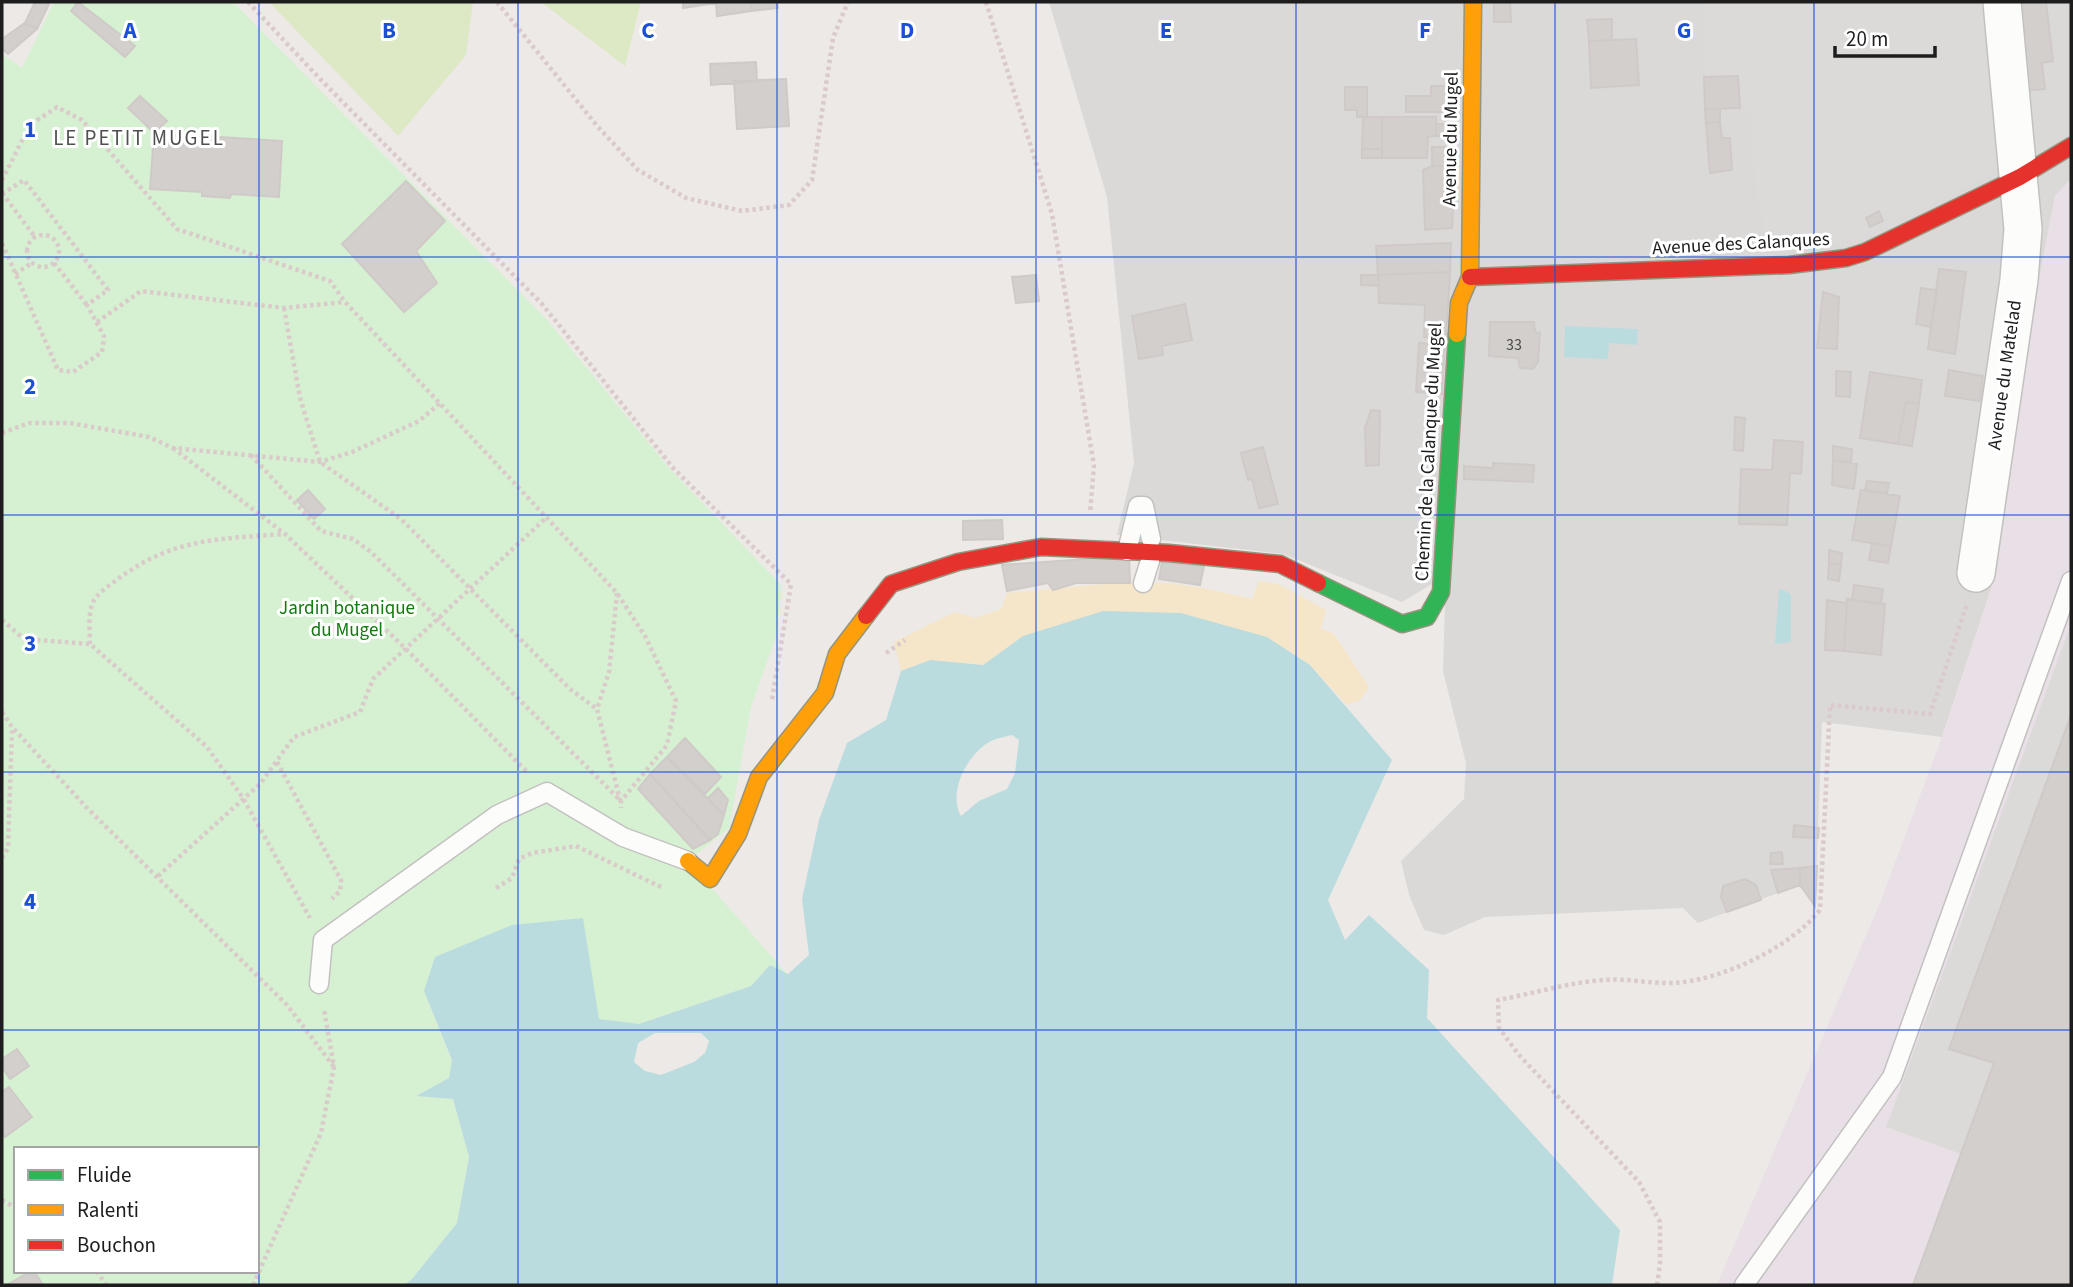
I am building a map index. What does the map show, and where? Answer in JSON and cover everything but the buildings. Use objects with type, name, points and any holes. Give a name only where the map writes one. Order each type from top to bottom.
[{"type":"street","name":"Avenue du Mugel","points":[[1470,277],[1473,2]]},
{"type":"street","name":"Avenue du Matelad","points":[[1976,573],[2019,280],[2023,229],[2002,2]]},
{"type":"street","name":"Avenue des Calanques","points":[[1470,277],[1789,265],[1846,258],[1865,253],[2020,177],[2071,146]]},
{"type":"street","name":"Chemin de la Calanque du Mugel","points":[[710,879],[738,834],[760,776],[825,693],[837,654],[891,584],[958,562],[1041,547],[1127,551],[1280,564],[1402,624],[1427,617],[1441,592],[1459,303],[1470,277]]},
{"type":"street","points":[[688,861],[710,879]]},
{"type":"lane","points":[[1127,551],[1138,506],[1144,506],[1151,539]]},
{"type":"lane","points":[[1143,583],[1150,561]]},
{"type":"lane","points":[[1744,1285],[1892,1077],[2071,581]]},
{"type":"lane","points":[[319,984],[323,940],[497,814],[547,792],[623,837],[688,861]]},
{"type":"path","points":[[248,2],[542,304],[674,468],[791,584],[771,708]]},
{"type":"path","points":[[497,2],[598,127],[638,170],[685,198],[743,211],[789,205],[812,180],[833,38],[848,2]]},
{"type":"path","points":[[986,2],[1052,214],[1094,466],[1088,549]]},
{"type":"path","points":[[2,180],[30,125],[57,107],[82,120],[177,229],[330,281],[345,302],[617,593],[645,636],[676,701],[667,745],[621,801]]},
{"type":"path","points":[[35,237],[2,193],[24,180],[108,290],[86,305]]},
{"type":"path","points":[[42,234],[57,241],[59,256],[54,263],[46,267],[32,262],[27,252],[29,243],[35,237],[42,234]]},
{"type":"path","points":[[57,241],[65,235]]},
{"type":"path","points":[[2,243],[58,370],[73,372],[102,352],[104,336],[86,305],[54,263]]},
{"type":"path","points":[[15,274],[32,262]]},
{"type":"path","points":[[97,322],[141,291],[284,308],[345,302]]},
{"type":"path","points":[[284,308],[300,398],[320,462],[401,519],[570,689],[597,709]]},
{"type":"path","points":[[173,448],[320,462],[352,452],[419,421],[440,403]]},
{"type":"path","points":[[2,433],[29,423],[70,423],[149,437],[173,448],[285,534],[405,648],[547,792]]},
{"type":"path","points":[[251,455],[321,531],[353,539],[372,552],[621,801]]},
{"type":"path","points":[[158,877],[260,784],[294,737],[360,712],[373,679],[547,517]]},
{"type":"path","points":[[90,644],[92,605],[102,591],[134,567],[165,551],[199,541],[285,534]]},
{"type":"path","points":[[1657,1285],[1660,1222],[1639,1181],[1519,1055],[1499,1028],[1498,1000],[1604,980],[1676,983],[1717,974],[1775,949],[1814,918],[1820,910],[1830,705],[1930,715],[1976,573]]},
{"type":"path","points":[[617,593],[609,672],[597,709],[621,801],[623,837]]},
{"type":"path","points":[[2,620],[24,639],[90,644],[206,747],[243,798],[323,940]]},
{"type":"path","points":[[2,712],[12,727],[87,808],[286,1005],[334,1067]]},
{"type":"path","points":[[2,858],[8,848],[12,727]]},
{"type":"path","points":[[277,762],[341,880],[340,891]]},
{"type":"path","points":[[496,888],[512,878],[519,859],[531,853],[576,846],[665,889],[672,895],[710,879]]},
{"type":"path","points":[[259,1272],[321,1133],[334,1067],[319,984]]},
{"type":"shaded area","points":[[1049,2],[2071,2],[2071,179],[2055,196],[2032,317],[1997,571],[1942,737],[1822,722],[1815,906],[1799,885],[1698,923],[1683,908],[1485,917],[1444,935],[1424,930],[1409,895],[1401,861],[1464,799],[1466,763],[1443,671],[1445,605],[1432,584],[1402,602],[1283,554],[1117,535],[1134,463],[1107,197]]},
{"type":"shaded area","points":[[1703,2],[1986,2],[1997,156],[1987,176],[1861,240],[1769,248],[1757,195],[1750,109],[1742,107],[1740,75],[1706,75]]},
{"type":"shaded area","points":[[2071,180],[2071,1285],[1717,1285],[1880,903],[1942,737],[1997,571],[2032,317],[2055,196]]},
{"type":"shaded area","points":[[2071,624],[2071,715],[1949,1049],[1994,1063],[1961,1154],[1886,1127]]},
{"type":"green space","name":"Jardin botanique du Mugel","points":[[54,2],[233,2],[548,321],[670,469],[782,586],[776,637],[751,707],[729,828],[688,861],[788,975],[770,965],[751,986],[639,1024],[599,1020],[424,991],[452,1061],[450,1078],[417,1095],[453,1099],[469,1156],[457,1223],[412,1279],[404,1285],[2,1285],[2,54],[22,68]]},
{"type":"green space","points":[[269,2],[473,2],[466,55],[398,136]]},
{"type":"green space","points":[[541,2],[641,2],[625,66]]},
{"type":"sand","points":[[1259,581],[1278,584],[1326,610],[1321,628],[1334,634],[1369,687],[1360,700],[1347,705],[1310,665],[1023,636],[983,665],[930,660],[901,671],[894,642],[955,612],[975,618],[1001,609],[1007,593],[1103,584],[1160,583],[1252,599]]},
{"type":"water","points":[[1565,326],[1638,329],[1637,345],[1609,343],[1608,359],[1564,357]]},
{"type":"water","points":[[1779,589],[1791,595],[1791,642],[1775,644]]},
{"type":"water","points":[[1103,611],[1181,613],[1267,637],[1310,665],[1392,760],[1328,900],[1345,940],[1369,915],[1429,970],[1427,1018],[1620,1230],[1612,1285],[404,1285],[412,1279],[457,1223],[469,1157],[453,1099],[416,1096],[449,1078],[452,1060],[424,991],[435,957],[512,925],[583,918],[599,1019],[639,1024],[751,986],[770,965],[788,974],[809,955],[802,899],[819,820],[847,743],[886,720],[901,671],[930,660],[983,665],[1023,636]],"holes":[[[1012,735],[1019,740],[1015,773],[1007,789],[979,801],[961,816],[957,806],[958,785],[968,764],[975,754],[991,741]],[[655,1033],[701,1033],[709,1041],[705,1053],[694,1062],[661,1075],[645,1071],[634,1062],[638,1043]]]},
{"type":"traffic: fast","points":[[1318,583],[1402,624],[1427,617],[1441,592],[1457,334]]},
{"type":"traffic: slow","points":[[1457,334],[1459,303],[1470,277],[1473,2]]},
{"type":"traffic: slow","points":[[688,861],[710,879],[738,834],[759,777],[825,693],[837,654],[866,616]]},
{"type":"traffic: jam","points":[[1470,277],[1789,265],[1846,258],[1865,252],[2020,177],[2071,146]]},
{"type":"traffic: jam","points":[[866,616],[891,584],[958,562],[1041,547],[1169,553],[1280,564],[1318,583]]},
{"type":"district","name":"LE PETIT MUGEL","points":[[139,138]]}]
